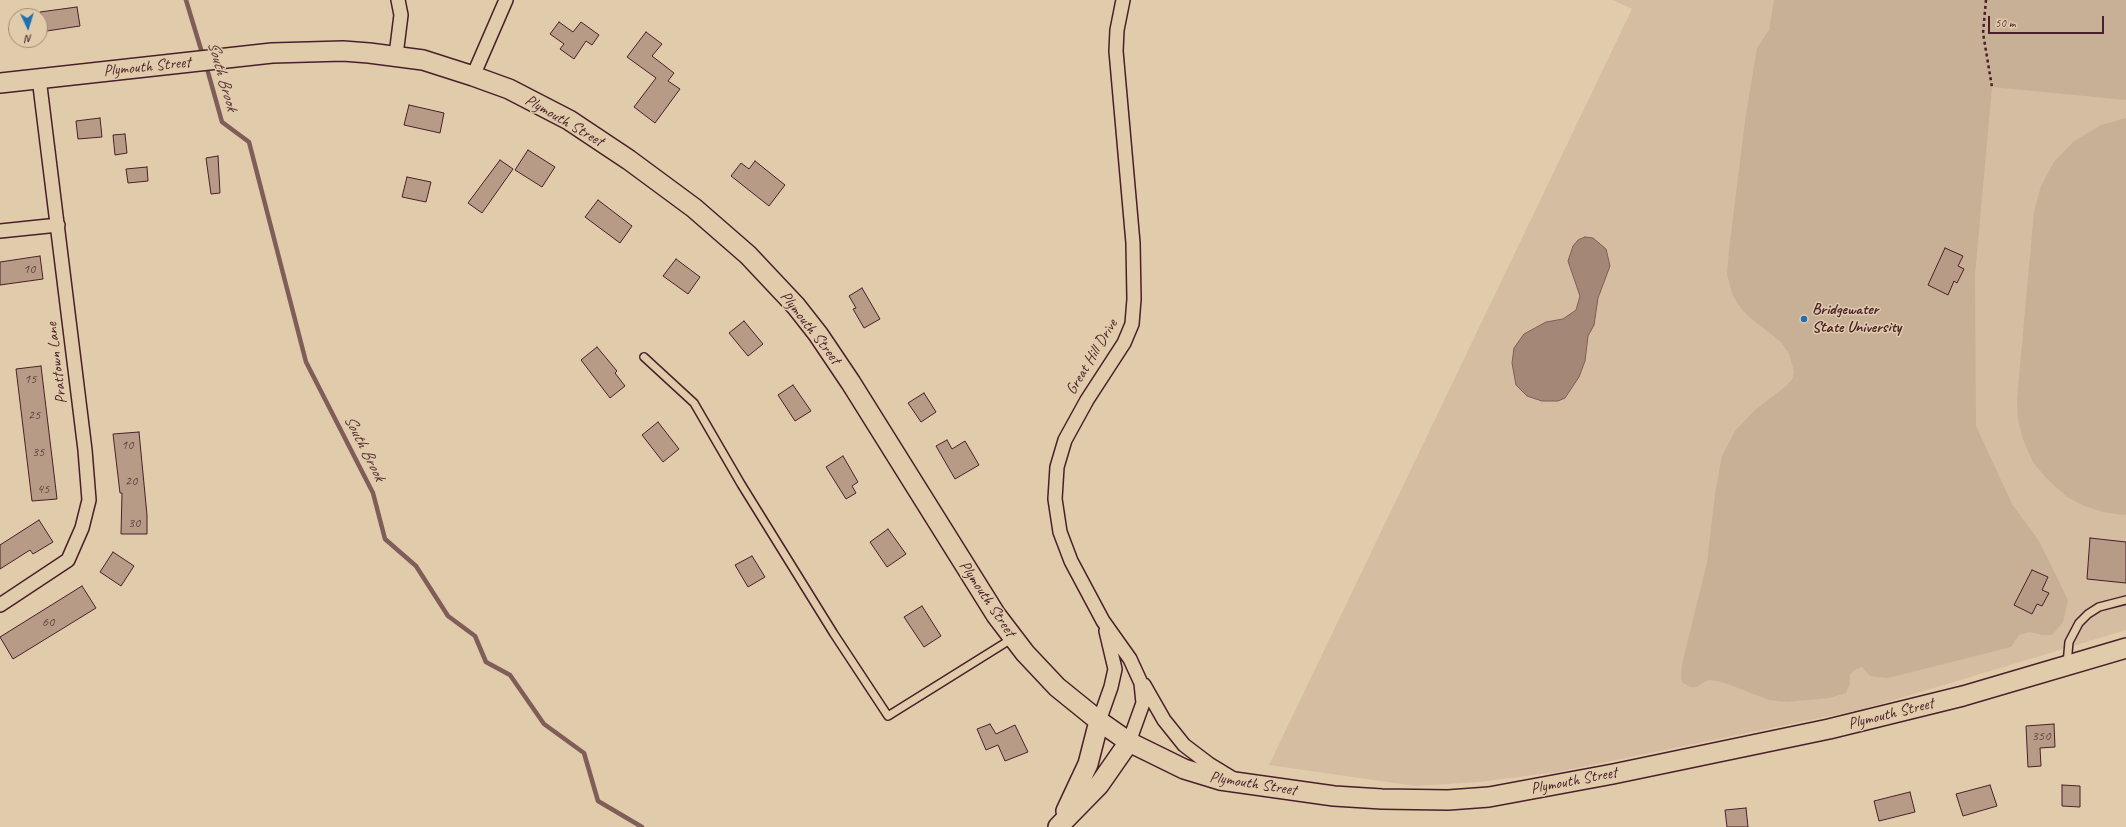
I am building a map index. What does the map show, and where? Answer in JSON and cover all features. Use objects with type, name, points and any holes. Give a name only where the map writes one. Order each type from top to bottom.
[{"type":"main road","name":"Plymouth Street","points":[[0,83],[272,53],[343,51],[396,55],[422,60],[509,89],[569,120],[629,160],[705,217],[772,280],[796,306],[836,361],[976,586],[1013,638],[1057,687],[1099,721],[1129,742],[1193,772],[1240,784],[1382,800],[1448,800],[1495,796],[1613,774],[1829,729],[1962,696],[2126,648]]},
{"type":"main road","points":[[1059,826],[1084,773],[1099,721]]},
{"type":"main road","points":[[1059,826],[1099,785],[1129,742]]},
{"type":"street","points":[[396,55],[401,15],[398,0]]},
{"type":"street","points":[[473,76],[506,0]]},
{"type":"street","name":"Great Hill Drive","points":[[1123,0],[1117,30],[1116,51],[1134,243],[1134,299],[1132,324],[1124,343],[1070,429],[1060,453],[1055,482],[1057,516],[1065,546],[1082,584],[1103,622],[1130,659],[1154,704],[1174,733],[1198,756],[1240,784]]},
{"type":"street","name":"Prattown Lane","points":[[0,605],[68,560],[82,528],[89,500],[85,450],[39,78]]},
{"type":"street","points":[[0,231],[58,225]]},
{"type":"street","name":"Great Hill Drive","points":[[1099,721],[1111,687],[1114,669],[1103,622]]},
{"type":"street","name":"Great Hill Drive","points":[[1129,742],[1140,712],[1143,697],[1140,679],[1130,659]]},
{"type":"lane","points":[[644,357],[694,403],[741,484],[888,716],[1013,638]]},
{"type":"lane","points":[[2067,665],[2069,642],[2079,623],[2099,607],[2126,600]]},
{"type":"path","points":[[1986,0],[1983,33],[1992,87]]},
{"type":"shaded area","name":"Bridgewater State University","points":[[1613,0],[2126,0],[2126,630],[1864,709],[1557,772],[1479,782],[1415,786],[1269,765],[1632,9]]},
{"type":"shaded area","points":[[1774,0],[2126,0],[2126,100],[1992,87],[1975,275],[1976,426],[2012,504],[2039,541],[2068,600],[2063,622],[2052,635],[2042,635],[2030,632],[2019,635],[2011,647],[1888,678],[1870,676],[1862,667],[1856,669],[1850,674],[1850,683],[1846,693],[1829,698],[1787,702],[1769,700],[1725,683],[1711,680],[1706,681],[1697,687],[1690,687],[1682,682],[1681,676],[1682,664],[1707,563],[1715,494],[1722,456],[1735,431],[1755,410],[1792,380],[1794,372],[1789,354],[1781,342],[1748,316],[1740,307],[1733,296],[1727,275],[1746,114],[1757,48],[1769,30]]},
{"type":"shaded area","points":[[2126,118],[2126,515],[2124,515],[2103,512],[2082,505],[2067,497],[2047,479],[2033,462],[2024,442],[2018,421],[2017,399],[2034,212],[2041,186],[2054,162],[2073,142],[2101,125]]},
{"type":"shaded area","points":[[1585,237],[1593,238],[1606,249],[1610,266],[1598,298],[1594,325],[1588,336],[1585,361],[1579,377],[1565,398],[1558,401],[1542,401],[1527,396],[1516,385],[1512,363],[1514,348],[1524,334],[1546,322],[1563,319],[1576,310],[1580,296],[1568,261],[1573,246],[1578,240]]},
{"type":"building","points":[[77,7],[80,26],[48,31],[48,11]]},
{"type":"building","points":[[559,22],[573,32],[581,22],[599,35],[592,45],[586,41],[574,59],[560,49],[564,44],[550,34]]},
{"type":"building","points":[[646,32],[662,44],[652,56],[674,73],[668,81],[680,89],[655,123],[634,107],[656,78],[627,57]]},
{"type":"building","points":[[409,105],[444,113],[440,133],[404,125]]},
{"type":"building","points":[[100,118],[102,137],[78,139],[76,121]]},
{"type":"building","points":[[125,134],[127,153],[115,155],[113,135]]},
{"type":"building","points":[[528,150],[555,167],[542,187],[515,170]]},
{"type":"building","points":[[218,156],[220,193],[211,194],[206,158]]},
{"type":"building","points":[[500,160],[513,169],[482,213],[468,203]]},
{"type":"building","points":[[755,161],[785,185],[769,206],[731,176],[741,163],[749,169]]},
{"type":"building","points":[[147,167],[148,181],[128,183],[126,169]]},
{"type":"building","points":[[407,177],[431,182],[426,202],[402,197]]},
{"type":"building","points":[[598,200],[632,226],[620,243],[585,217]]},
{"type":"building","points":[[1945,248],[1963,256],[1958,266],[1964,269],[1957,283],[1954,281],[1948,295],[1928,285]]},
{"type":"building","points":[[40,256],[43,279],[0,285],[0,262]]},
{"type":"building","points":[[676,259],[700,277],[688,294],[663,276]]},
{"type":"building","points":[[862,288],[880,319],[864,328],[853,309],[856,308],[849,296]]},
{"type":"building","points":[[744,321],[763,344],[748,356],[729,333]]},
{"type":"building","points":[[597,347],[617,371],[615,373],[625,386],[610,398],[581,360]]},
{"type":"building","points":[[41,366],[57,499],[32,501],[16,369]]},
{"type":"building","points":[[793,385],[811,411],[795,421],[778,395]]},
{"type":"building","points":[[924,393],[936,412],[921,422],[908,403]]},
{"type":"building","points":[[658,422],[679,449],[663,462],[642,435]]},
{"type":"building","points":[[139,432],[147,515],[147,534],[121,534],[122,493],[120,493],[113,434]]},
{"type":"building","points":[[947,440],[952,449],[965,441],[979,465],[955,479],[936,446]]},
{"type":"building","points":[[843,456],[858,482],[852,486],[856,493],[846,499],[826,467]]},
{"type":"building","points":[[39,520],[53,542],[33,554],[30,550],[0,569],[0,545]]},
{"type":"building","points":[[888,529],[906,554],[887,567],[870,542]]},
{"type":"building","points":[[2090,538],[2126,542],[2126,583],[2087,579]]},
{"type":"building","points":[[113,552],[134,566],[121,586],[100,572]]},
{"type":"building","points":[[752,556],[765,577],[748,587],[735,565]]},
{"type":"building","points":[[2032,570],[2048,577],[2042,590],[2049,593],[2042,606],[2037,604],[2032,614],[2014,605]]},
{"type":"building","points":[[82,586],[96,608],[13,659],[0,637]]},
{"type":"building","points":[[922,606],[941,636],[924,647],[904,617]]},
{"type":"building","points":[[990,724],[996,734],[1015,725],[1028,752],[1005,761],[998,745],[986,750],[977,729]]},
{"type":"building","points":[[2054,724],[2055,747],[2040,748],[2041,766],[2028,767],[2026,726]]},
{"type":"building","points":[[1990,785],[1997,806],[1963,816],[1956,794]]},
{"type":"building","points":[[2062,785],[2080,786],[2080,807],[2062,806]]},
{"type":"building","points":[[1910,792],[1915,812],[1879,821],[1874,801]]},
{"type":"building","points":[[1746,808],[1748,827],[1727,827],[1725,810]]},
{"type":"waterway","name":"South Brook","points":[[186,0],[203,56]]},
{"type":"waterway","name":"South Brook","points":[[206,65],[222,122],[249,142],[306,362],[373,493],[385,539],[416,566],[448,616],[475,636],[486,662],[510,675],[544,724],[584,753],[598,801],[642,827]]},
{"type":"place","name":"Bridgewater State University","points":[[1804,319]]}]
